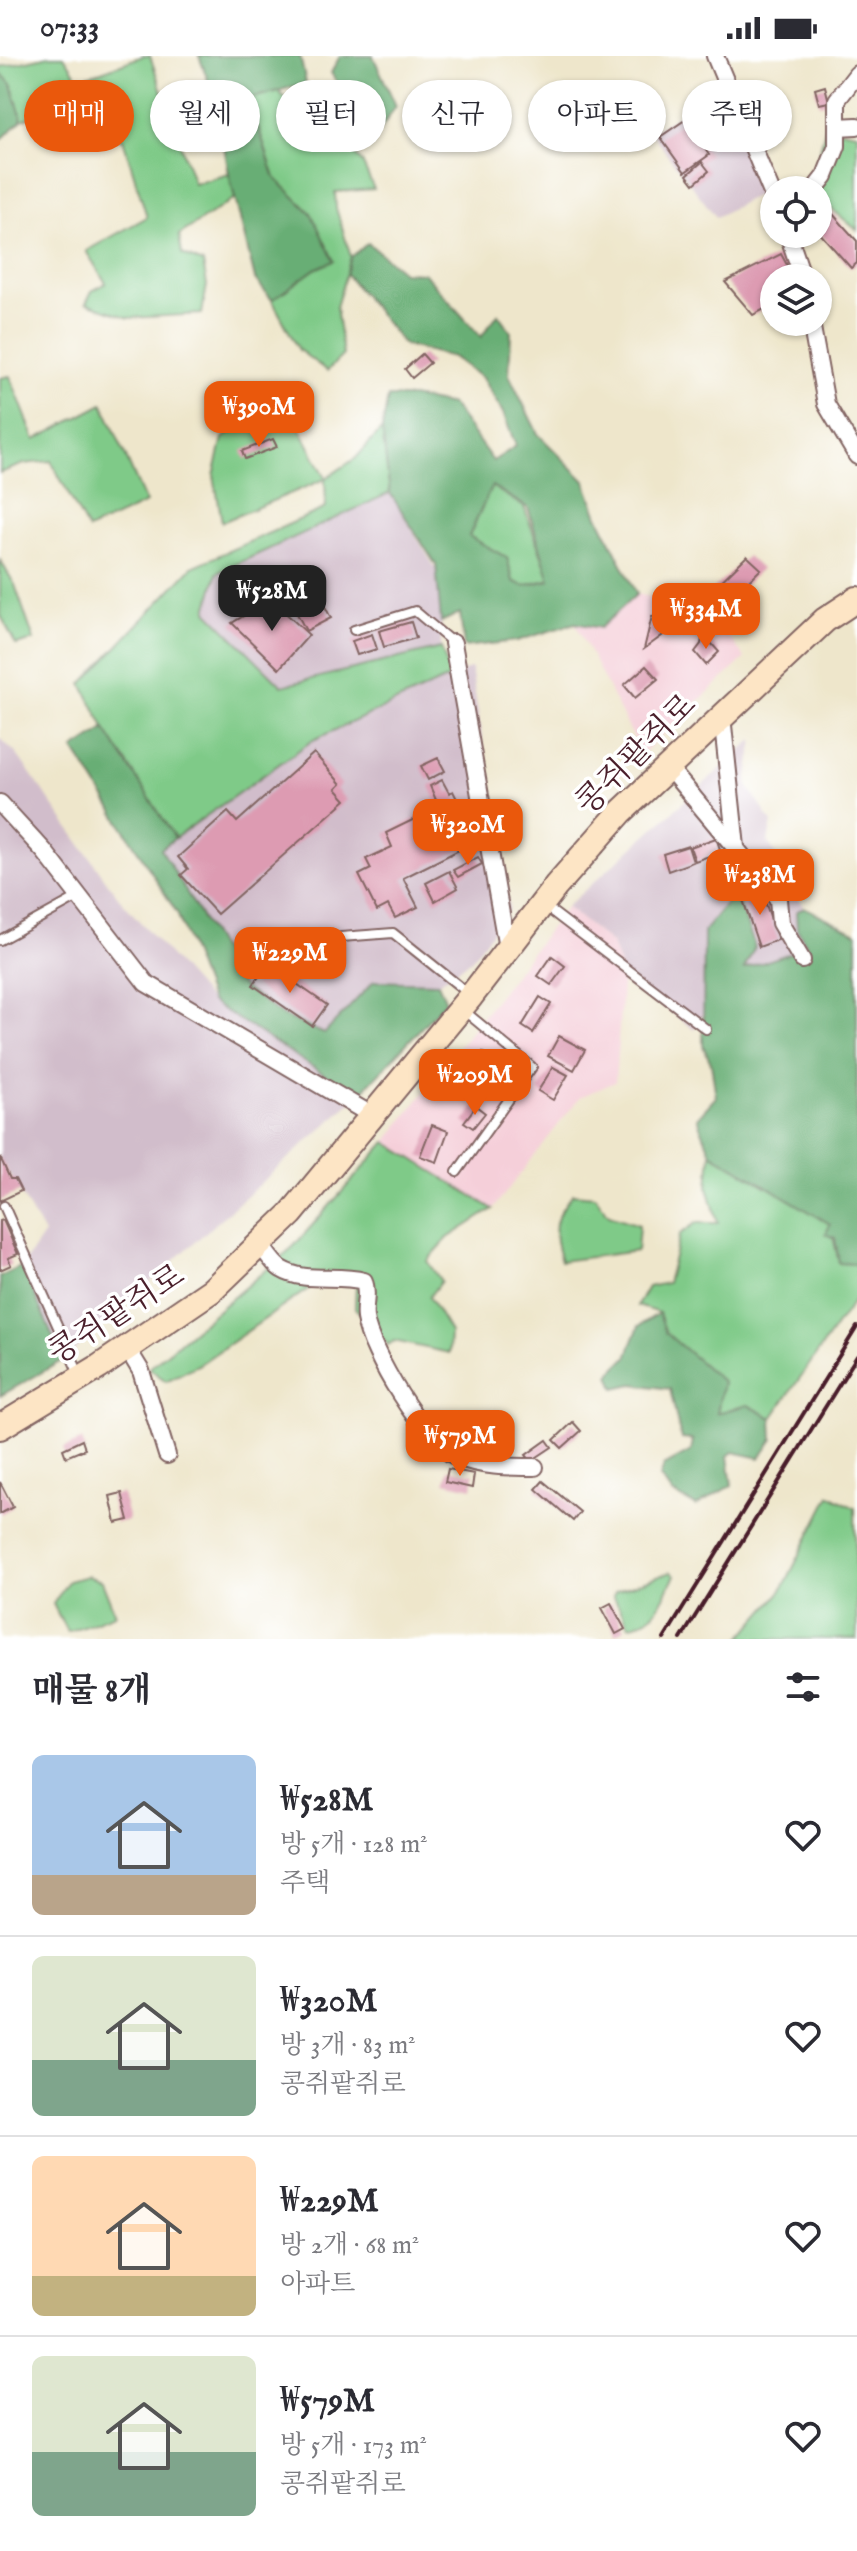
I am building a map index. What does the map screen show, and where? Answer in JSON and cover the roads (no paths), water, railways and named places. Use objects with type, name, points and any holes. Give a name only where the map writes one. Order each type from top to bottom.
[{"type":"main road","name":"콩쥐팥쥐로","points":[[0,1427],[81,1378],[212,1290],[291,1214],[466,1002],[542,904],[621,812],[825,620],[857,584]]},
{"type":"main road","name":"콩쥐팥쥐로","points":[[825,620],[857,599]]},
{"type":"street","points":[[715,56],[765,176]]},
{"type":"street","points":[[825,176],[837,146],[837,100],[857,74]]},
{"type":"street","points":[[837,127],[857,126]]},
{"type":"street","points":[[814,336],[826,404],[857,456]]},
{"type":"street","points":[[453,643],[507,948]]},
{"type":"street","points":[[722,716],[736,848]]},
{"type":"street","points":[[668,767],[778,899],[780,923],[802,960]]},
{"type":"street","points":[[0,803],[44,851],[146,983],[373,1116]]},
{"type":"street","points":[[260,1244],[280,1268],[305,1277],[349,1277],[364,1281],[368,1292],[364,1316],[389,1375],[424,1432],[452,1455],[484,1466],[535,1467]]},
{"type":"street","points":[[127,1348],[141,1371],[167,1455]]},
{"type":"lane","points":[[354,630],[415,611],[453,643]]},
{"type":"lane","points":[[0,940],[79,896]]},
{"type":"lane","points":[[542,904],[706,1029]]},
{"type":"lane","points":[[341,937],[393,933],[532,1067],[457,1172]]},
{"type":"lane","points":[[4,1206],[81,1378]]},
{"type":"railway","points":[[664,1639],[857,1327]]},
{"type":"railway","points":[[681,1639],[857,1356]]}]
